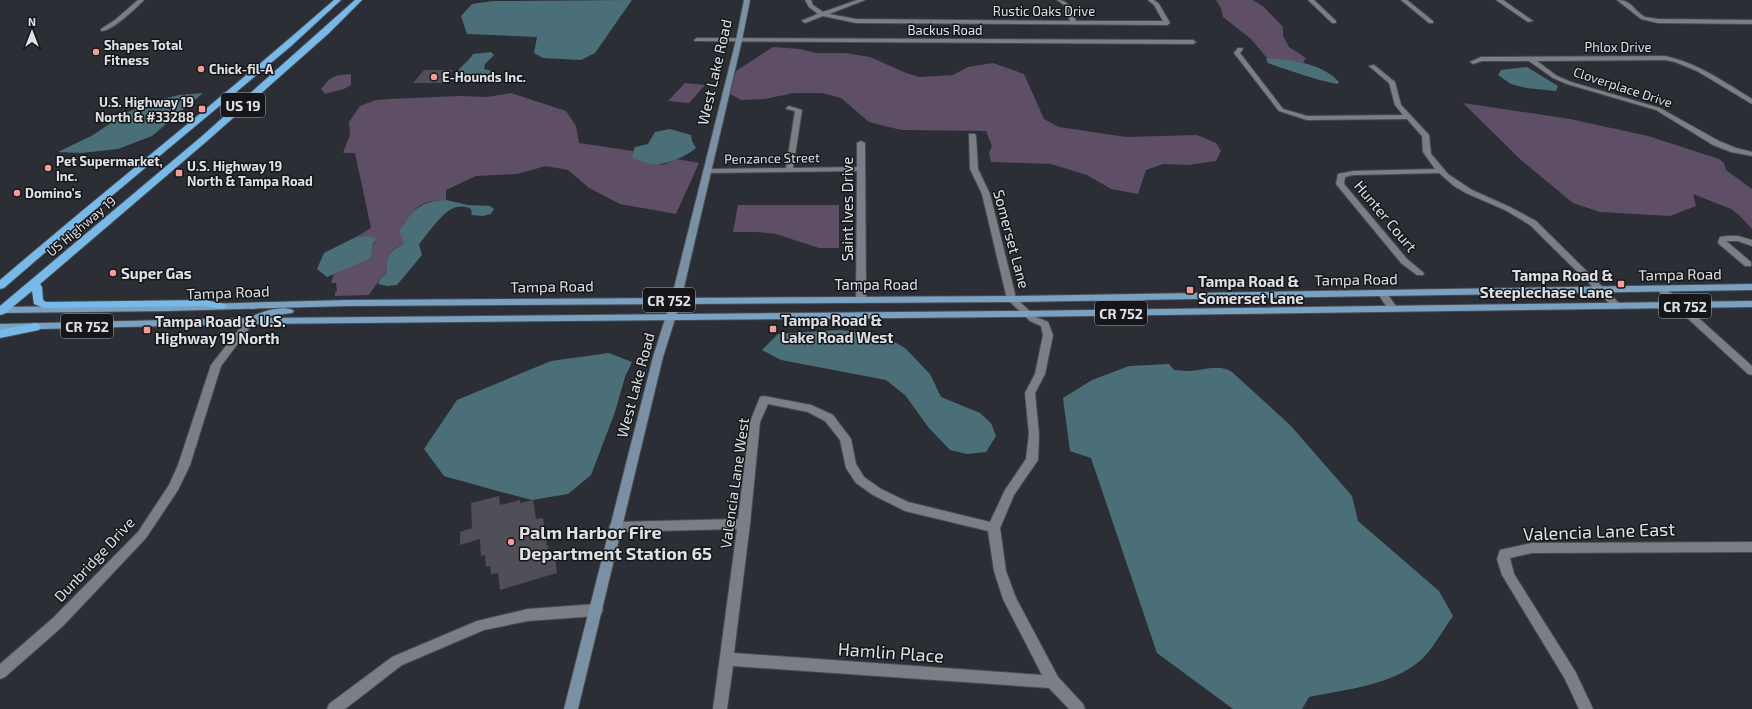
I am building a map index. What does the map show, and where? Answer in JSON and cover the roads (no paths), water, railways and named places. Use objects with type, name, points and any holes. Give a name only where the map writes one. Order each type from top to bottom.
[{"type":"highway","name":"US Highway 19","points":[[0,286],[80,217],[287,45],[338,0]]},
{"type":"highway","name":"US Highway 19","points":[[1,311],[134,200],[246,103],[359,0]]},
{"type":"highway","points":[[0,276],[46,238],[80,217]]},
{"type":"highway","points":[[33,284],[37,287],[38,302],[44,305],[205,303],[221,306]]},
{"type":"highway","points":[[0,334],[36,327]]},
{"type":"main road","name":"Tampa Road","points":[[1,311],[378,303],[1012,299],[1752,287]]},
{"type":"main road","points":[[250,321],[260,316],[282,311],[333,310],[378,303]]},
{"type":"main road","name":"Tampa Road","points":[[0,327],[250,321],[670,316],[1031,317],[1394,309],[1752,304]]},
{"type":"street","points":[[103,30],[117,22],[141,0]]},
{"type":"street","name":"West Lake Road","points":[[571,709],[658,357],[676,300],[739,40],[746,0]]},
{"type":"street","name":"Rustic Oaks Drive","points":[[808,0],[813,9],[836,18],[856,21],[1167,23],[1156,4],[1151,0]]},
{"type":"street","points":[[805,21],[823,13],[862,0]]},
{"type":"street","points":[[1060,0],[1066,4],[1074,23]]},
{"type":"street","points":[[1311,0],[1334,22]]},
{"type":"street","points":[[1404,0],[1431,22]]},
{"type":"street","points":[[1499,0],[1530,21]]},
{"type":"street","points":[[1620,0],[1635,10],[1642,18],[1658,21],[1752,22]]},
{"type":"street","name":"Backus Road","points":[[697,40],[1193,42]]},
{"type":"street","points":[[1240,49],[1237,53],[1281,110],[1307,118],[1410,117]]},
{"type":"street","name":"Phlox Drive","points":[[1473,62],[1481,59],[1665,58],[1690,64],[1752,102]]},
{"type":"street","name":"Cloverplace Drive","points":[[1531,59],[1555,77],[1658,109],[1716,143],[1734,150],[1752,154]]},
{"type":"street","points":[[1372,66],[1394,86],[1398,105],[1426,135],[1426,151],[1441,171],[1457,185],[1471,194],[1522,215],[1617,306]]},
{"type":"street","points":[[789,108],[799,110],[789,170]]},
{"type":"street","name":"Somerset Lane","points":[[972,136],[974,169],[986,194],[1012,299],[1031,317],[1045,324],[1048,335],[1040,374],[1030,392],[1034,434],[1032,460],[1009,493],[994,528]]},
{"type":"street","name":"Saint Ives Drive","points":[[861,143],[861,300]]},
{"type":"street","name":"Penzance Street","points":[[707,171],[861,169]]},
{"type":"street","name":"Hunter Court","points":[[1420,273],[1404,261],[1340,184],[1341,176],[1353,173],[1441,171]]},
{"type":"street","points":[[1748,264],[1722,242],[1723,239],[1736,238],[1752,243]]},
{"type":"street","points":[[1661,289],[1752,372]]},
{"type":"street","points":[[1383,294],[1394,309]]},
{"type":"street","name":"Dunbridge Drive","points":[[0,673],[58,622],[142,535],[174,487],[184,465],[216,365],[250,321]]},
{"type":"street","name":"Valencia Lane West","points":[[720,709],[744,524],[755,422],[764,400],[811,410],[829,418],[845,439],[850,466],[860,480],[877,492],[905,506],[994,528]]},
{"type":"street","points":[[615,527],[744,524]]},
{"type":"street","points":[[994,528],[1000,571],[1010,599],[1053,682],[1078,709]]},
{"type":"street","name":"Valencia Lane East","points":[[1586,709],[1570,675],[1508,575],[1503,559],[1504,554],[1532,548],[1752,547]]},
{"type":"street","points":[[334,709],[397,660],[482,625],[528,615],[596,610]]},
{"type":"street","name":"Hamlin Place","points":[[726,659],[1053,682]]},
{"type":"water","points":[[632,0],[595,53],[581,60],[543,58],[534,53],[537,37],[467,34],[461,16],[472,4],[493,1]]},
{"type":"water","points":[[491,52],[494,55],[485,64],[484,69],[492,71],[490,77],[455,78],[460,68],[473,54]]},
{"type":"water","points":[[1266,58],[1296,61],[1306,64],[1324,71],[1339,82],[1337,84],[1319,80],[1294,72],[1268,63]]},
{"type":"water","points":[[1527,67],[1558,86],[1556,91],[1526,88],[1511,84],[1498,75],[1501,70]]},
{"type":"water","points":[[203,93],[152,136],[118,149],[81,153],[58,152],[93,135],[126,113],[155,101],[179,95]]},
{"type":"water","points":[[670,129],[691,135],[692,141],[696,148],[677,159],[659,164],[643,162],[631,157],[635,147],[648,144],[655,132]]},
{"type":"water","points":[[446,200],[468,205],[490,206],[494,209],[491,214],[483,216],[471,215],[472,212],[470,208],[458,207],[449,210],[419,244],[422,255],[397,285],[388,286],[378,284],[380,279],[387,273],[388,258],[395,249],[404,243],[399,232],[408,218],[417,208],[429,202]]},
{"type":"water","points":[[367,236],[376,238],[372,246],[371,258],[327,277],[317,269],[324,253],[356,237]]},
{"type":"water","points":[[840,330],[882,335],[905,348],[930,374],[941,397],[980,413],[991,423],[996,436],[986,452],[967,454],[950,450],[929,428],[905,395],[886,380],[781,360],[762,350],[778,334]]},
{"type":"water","points":[[609,353],[632,362],[625,377],[615,412],[591,475],[568,494],[532,500],[444,476],[424,449],[457,400],[551,361]]},
{"type":"water","points":[[1169,364],[1174,370],[1193,371],[1210,368],[1222,368],[1232,372],[1291,426],[1352,496],[1358,521],[1439,591],[1453,616],[1425,657],[1409,669],[1382,681],[1353,689],[1309,697],[1302,709],[1233,709],[1157,653],[1091,458],[1070,451],[1063,398],[1092,380],[1129,366]]},
{"type":"place","name":"Shapes Total Fitness","points":[[96,52]]},
{"type":"place","name":"Chick-fil-A","points":[[201,69]]},
{"type":"place","name":"E-Hounds Inc.","points":[[434,77]]},
{"type":"place","name":"U.S. Highway 19 North & #33288","points":[[202,109]]},
{"type":"place","name":"Pet Supermarket, Inc.","points":[[48,168]]},
{"type":"place","name":"U.S. Highway 19 North & Tampa Road","points":[[179,173]]},
{"type":"place","name":"Domino's","points":[[17,193]]},
{"type":"place","name":"Super Gas","points":[[113,273]]},
{"type":"place","name":"Tampa Road & Steeplechase Lane","points":[[1621,284]]},
{"type":"place","name":"Tampa Road & Somerset Lane","points":[[1190,290]]},
{"type":"place","name":"Tampa Road & Lake Road West","points":[[773,329]]},
{"type":"place","name":"Tampa Road & U.S. Highway 19 North","points":[[147,330]]},
{"type":"place","name":"Palm Harbor Fire Department Station 65","points":[[511,542]]}]
